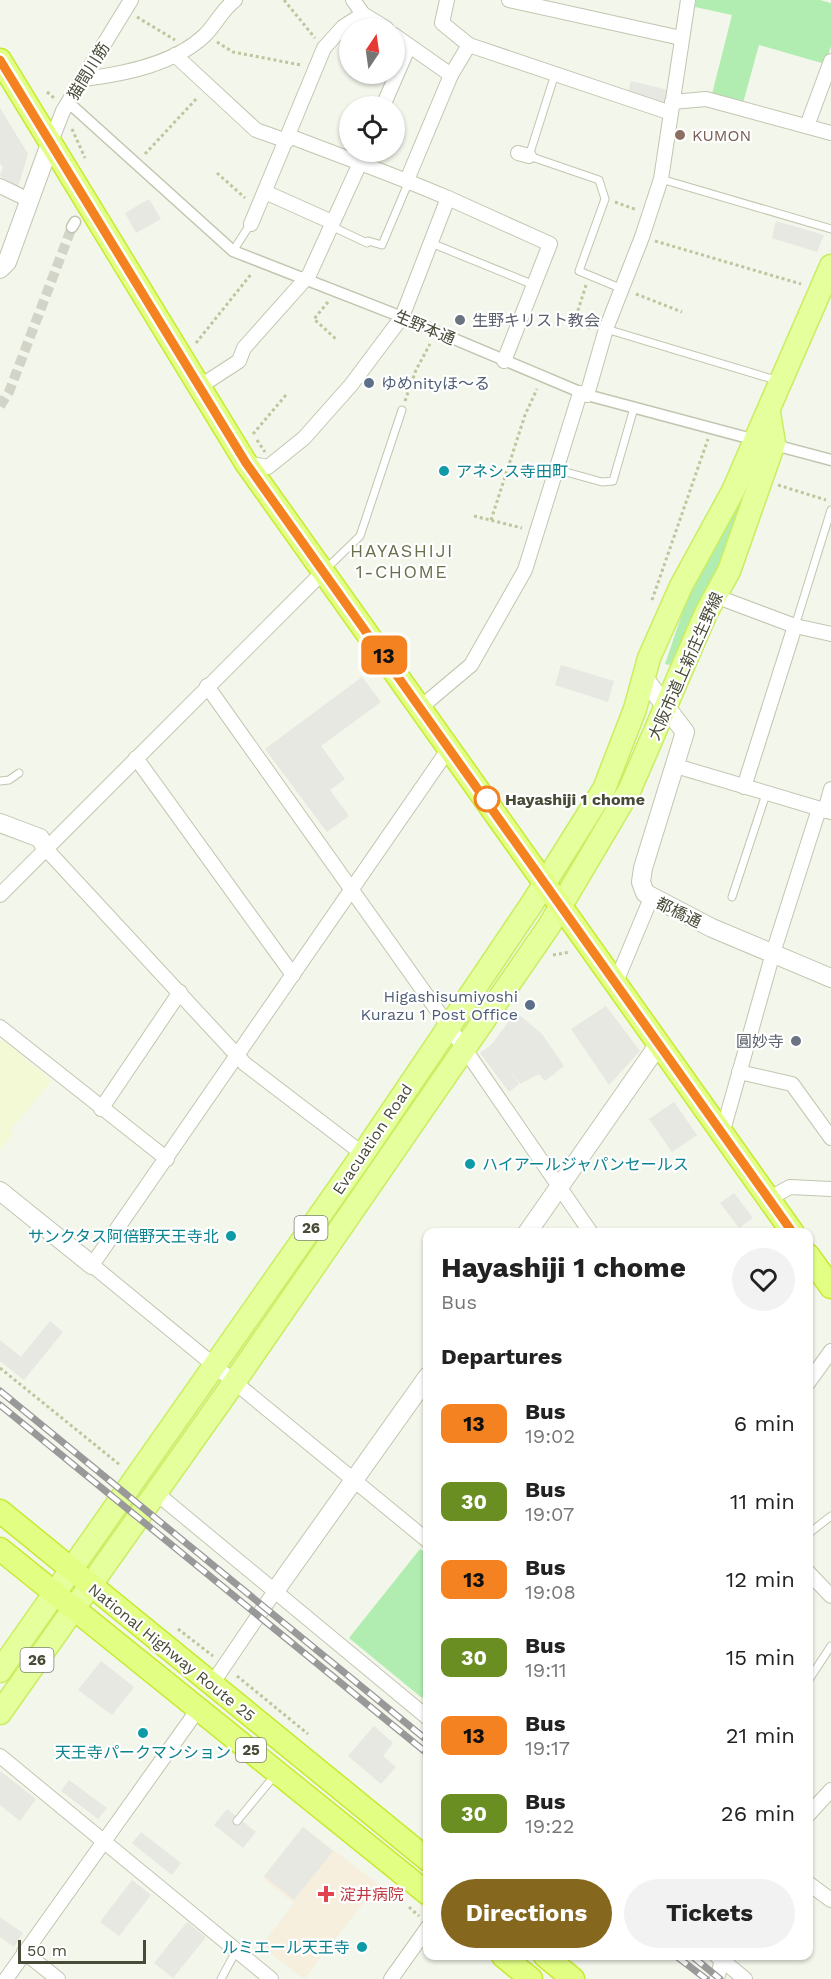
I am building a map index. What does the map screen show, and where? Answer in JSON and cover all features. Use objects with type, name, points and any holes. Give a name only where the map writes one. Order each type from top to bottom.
[{"type":"highway","points":[[0,60],[246,463],[450,747],[789,1228]]},
{"type":"highway","points":[[813,1262],[831,1287]]},
{"type":"highway","name":"National Highway Route 25","points":[[0,1511],[423,1856]]},
{"type":"highway","name":"National Highway Route 25","points":[[0,1549],[74,1606],[423,1890]]},
{"type":"highway","points":[[508,1960],[531,1979]]},
{"type":"highway","points":[[550,1960],[573,1979]]},
{"type":"main road","name":"大阪市道上新庄生野線","points":[[562,907],[625,798],[668,707],[715,596],[729,571],[764,441],[769,413],[831,266]]},
{"type":"main road","name":"大阪市道上新庄生野線","points":[[545,882],[604,789],[635,710],[649,658],[681,586],[764,441]]},
{"type":"main road","name":"Evacuation Road","points":[[71,1570],[363,1154],[545,882]]},
{"type":"main road","name":"Evacuation Road","points":[[89,1584],[235,1381],[562,907]]},
{"type":"main road","name":"26","points":[[0,1671],[71,1570]]},
{"type":"main road","name":"26","points":[[0,1713],[89,1584]]},
{"type":"street","points":[[84,79],[110,77],[174,55],[205,35],[219,5],[235,0]]},
{"type":"street","points":[[353,0],[363,14],[370,18]]},
{"type":"street","points":[[447,0],[442,22],[469,45],[555,74],[672,108],[706,99],[831,133]]},
{"type":"street","points":[[509,0],[681,38]]},
{"type":"street","points":[[421,707],[471,665],[525,570],[555,469],[620,288],[642,237],[660,179],[688,0]]},
{"type":"street","name":"猫間川筋","points":[[50,144],[63,102],[84,79],[124,3]]},
{"type":"street","points":[[251,224],[324,48],[343,27],[363,14]]},
{"type":"street","points":[[405,43],[451,75]]},
{"type":"street","points":[[408,180],[451,75],[469,45]]},
{"type":"street","points":[[387,96],[409,46]]},
{"type":"street","points":[[174,55],[256,130],[339,152]]},
{"type":"street","points":[[807,126],[831,61]]},
{"type":"street","name":"生野本通","points":[[63,102],[137,164],[233,250],[260,263],[402,317],[583,394],[831,459]]},
{"type":"street","points":[[0,269],[7,262],[50,144]]},
{"type":"street","points":[[199,387],[239,361],[244,348],[305,279],[361,162]]},
{"type":"street","points":[[369,162],[550,244],[504,361]]},
{"type":"street","points":[[0,186],[29,200]]},
{"type":"street","points":[[265,192],[332,224]]},
{"type":"street","points":[[246,463],[268,467],[304,438],[351,385],[402,317],[448,198]]},
{"type":"street","points":[[0,895],[324,571]]},
{"type":"street","points":[[715,596],[795,626],[831,634]]},
{"type":"street","points":[[744,786],[795,626]]},
{"type":"street","name":"都橋通","points":[[644,678],[685,732],[643,868],[641,882],[651,898],[831,978]]},
{"type":"street","points":[[207,686],[464,1048],[588,1228]]},
{"type":"street","points":[[92,1265],[352,892],[450,747]]},
{"type":"street","points":[[136,758],[293,975]]},
{"type":"street","points":[[676,766],[825,811]]},
{"type":"street","points":[[722,1134],[773,953],[831,789]]},
{"type":"street","points":[[0,823],[40,838],[45,849],[245,1064],[363,1154]]},
{"type":"street","points":[[616,982],[651,898]]},
{"type":"street","points":[[101,1109],[180,992]]},
{"type":"street","points":[[0,1027],[167,1159]]},
{"type":"street","points":[[530,1228],[659,1044]]},
{"type":"street","points":[[739,1072],[792,1084],[831,1138]]},
{"type":"street","points":[[768,1199],[790,1187],[831,1189]]},
{"type":"street","points":[[0,1191],[423,1537]]},
{"type":"street","points":[[813,1376],[831,1351]]},
{"type":"street","points":[[212,1684],[423,1383]]},
{"type":"street","points":[[155,1492],[423,1714]]},
{"type":"street","points":[[813,1577],[831,1596]]},
{"type":"street","points":[[6,1979],[101,1842],[199,1708]]},
{"type":"street","points":[[0,1756],[101,1842],[271,1979]]},
{"type":"street","points":[[813,1810],[831,1790]]},
{"type":"street","points":[[813,1887],[831,1900]]},
{"type":"street","points":[[391,1979],[423,1927]]},
{"type":"street","points":[[24,1952],[58,1979]]},
{"type":"street","points":[[717,1979],[720,1960]]},
{"type":"street","points":[[724,1960],[745,1979]]},
{"type":"lane","points":[[555,74],[524,155],[599,180],[605,199],[579,271],[620,288]]},
{"type":"lane","points":[[660,179],[831,229]]},
{"type":"lane","points":[[332,224],[367,243],[368,241],[382,244],[408,180]]},
{"type":"lane","points":[[233,250],[251,224]]},
{"type":"lane","points":[[431,243],[534,285]]},
{"type":"lane","points":[[605,331],[782,382]]},
{"type":"lane","points":[[555,469],[602,482],[613,481],[634,408]]},
{"type":"lane","points":[[324,571],[360,536],[402,410]]},
{"type":"lane","points":[[795,626],[831,510]]},
{"type":"lane","points":[[0,781],[9,780],[19,773]]},
{"type":"lane","points":[[732,897],[766,794]]},
{"type":"lane","points":[[813,1530],[831,1516]]},
{"type":"lane","points":[[813,1673],[831,1646]]},
{"type":"lane","points":[[237,1821],[278,1772]]},
{"type":"lane","points":[[221,1979],[236,1951]]},
{"type":"path","points":[[284,0],[324,48]]},
{"type":"path","points":[[124,3],[187,47]]},
{"type":"path","points":[[205,35],[233,51],[283,63],[290,61],[315,70]]},
{"type":"path","points":[[137,164],[207,87]]},
{"type":"path","points":[[47,92],[63,102]]},
{"type":"path","points":[[217,173],[258,209]]},
{"type":"path","points":[[605,199],[648,213]]},
{"type":"path","points":[[642,237],[822,290]]},
{"type":"path","points":[[196,343],[260,263]]},
{"type":"path","points":[[589,275],[574,323],[605,331]]},
{"type":"path","points":[[620,288],[682,312]]},
{"type":"path","points":[[337,291],[314,319],[337,340]]},
{"type":"path","points":[[402,410],[416,370],[436,332]]},
{"type":"path","points":[[491,520],[525,415],[542,377]]},
{"type":"path","points":[[253,434],[286,395]]},
{"type":"path","points":[[773,483],[831,502]]},
{"type":"path","points":[[474,516],[536,532]]},
{"type":"path","points":[[545,957],[577,951]]},
{"type":"path","points":[[0,1368],[121,1466]]},
{"type":"path","points":[[409,1907],[423,1919]]},
{"type":"shaded area","points":[[631,81],[668,90],[665,103],[628,92]]},
{"type":"shaded area","points":[[0,108],[28,154],[18,187],[0,176],[3,167],[0,163]]},
{"type":"shaded area","points":[[149,199],[161,219],[136,233],[125,213]]},
{"type":"shaded area","points":[[776,221],[824,235],[817,252],[772,238]]},
{"type":"shaded area","points":[[561,665],[614,681],[608,702],[555,685]]},
{"type":"shaded area","points":[[362,677],[381,702],[321,746],[345,779],[330,790],[349,816],[327,832],[265,749]]},
{"type":"shaded area","points":[[606,1006],[640,1051],[609,1085],[571,1029]]},
{"type":"shaded area","points":[[516,1012],[542,1034],[564,1066],[545,1081],[539,1074],[520,1084],[507,1067],[519,1084],[509,1092],[480,1053],[491,1045]]},
{"type":"shaded area","points":[[3,1040],[52,1081],[10,1130],[14,1133],[0,1150],[0,1043]]},
{"type":"shaded area","points":[[674,1102],[697,1135],[672,1152],[649,1119]]},
{"type":"shaded area","points":[[734,1193],[753,1218],[739,1228],[720,1203]]},
{"type":"shaded area","points":[[50,1321],[63,1332],[24,1380],[0,1361],[0,1340],[21,1357]]},
{"type":"shaded area","points":[[101,1661],[134,1687],[112,1715],[78,1690]]},
{"type":"shaded area","points":[[374,1726],[393,1743],[383,1756],[396,1767],[381,1784],[348,1756]]},
{"type":"shaded area","points":[[0,1771],[36,1799],[20,1821],[0,1805]]},
{"type":"shaded area","points":[[69,1780],[107,1808],[98,1819],[61,1791]]},
{"type":"shaded area","points":[[227,1809],[256,1832],[243,1848],[214,1825]]},
{"type":"shaded area","name":"淀井病院","points":[[303,1827],[378,1884],[304,1979],[261,1946],[294,1903],[263,1879]]},
{"type":"shaded area","points":[[303,1827],[333,1851],[294,1900],[264,1876]]},
{"type":"shaded area","points":[[141,1832],[181,1863],[172,1875],[132,1843]]},
{"type":"shaded area","points":[[132,1880],[151,1895],[119,1936],[100,1922]]},
{"type":"shaded area","points":[[0,1917],[23,1933],[14,1947],[0,1937]]},
{"type":"shaded area","points":[[187,1922],[206,1937],[173,1978],[154,1963]]},
{"type":"green space","points":[[696,0],[820,0],[831,3],[831,46],[825,64],[759,45],[743,103],[712,94],[732,15],[695,7]]},
{"type":"green space","points":[[739,487],[748,490],[725,557],[670,665],[665,664],[696,572]]},
{"type":"green space","points":[[420,1549],[423,1551],[423,1697],[349,1638]]},
{"type":"tunnel","points":[[0,406],[9,392],[72,227]]},
{"type":"railway","points":[[0,1391],[423,1737]]},
{"type":"railway","points":[[0,1405],[423,1750]]},
{"type":"railway","points":[[681,1960],[706,1979]]},
{"type":"railway","points":[[697,1960],[720,1979]]},
{"type":"bus line","name":"13","points":[[0,60],[246,463],[450,747],[789,1228]]},
{"type":"place","name":"KUMON","points":[[680,135]]},
{"type":"place","name":"生野キリスト教会","points":[[460,320]]},
{"type":"place","name":"ゆめnityほ〜る","points":[[369,383]]},
{"type":"place","name":"アネシス寺田町","points":[[444,471]]},
{"type":"place","name":"Hayashiji 1 chome","points":[[487,799]]},
{"type":"place","name":"Higashisumiyoshi Kurazu 1 Post Office","points":[[530,1005]]},
{"type":"place","name":"圓妙寺","points":[[796,1041]]},
{"type":"place","name":"ハイアールジャパンセールス","points":[[470,1164]]},
{"type":"place","name":"サンクタス阿倍野天王寺北","points":[[231,1236]]},
{"type":"place","name":"天王寺パークマンション","points":[[143,1733]]},
{"type":"place","name":"淀井病院","points":[[326,1894]]},
{"type":"place","name":"ルミエール天王寺","points":[[362,1947]]},
{"type":"district","name":"HAYASHIJI 1-CHOME","points":[[402,561]]}]
